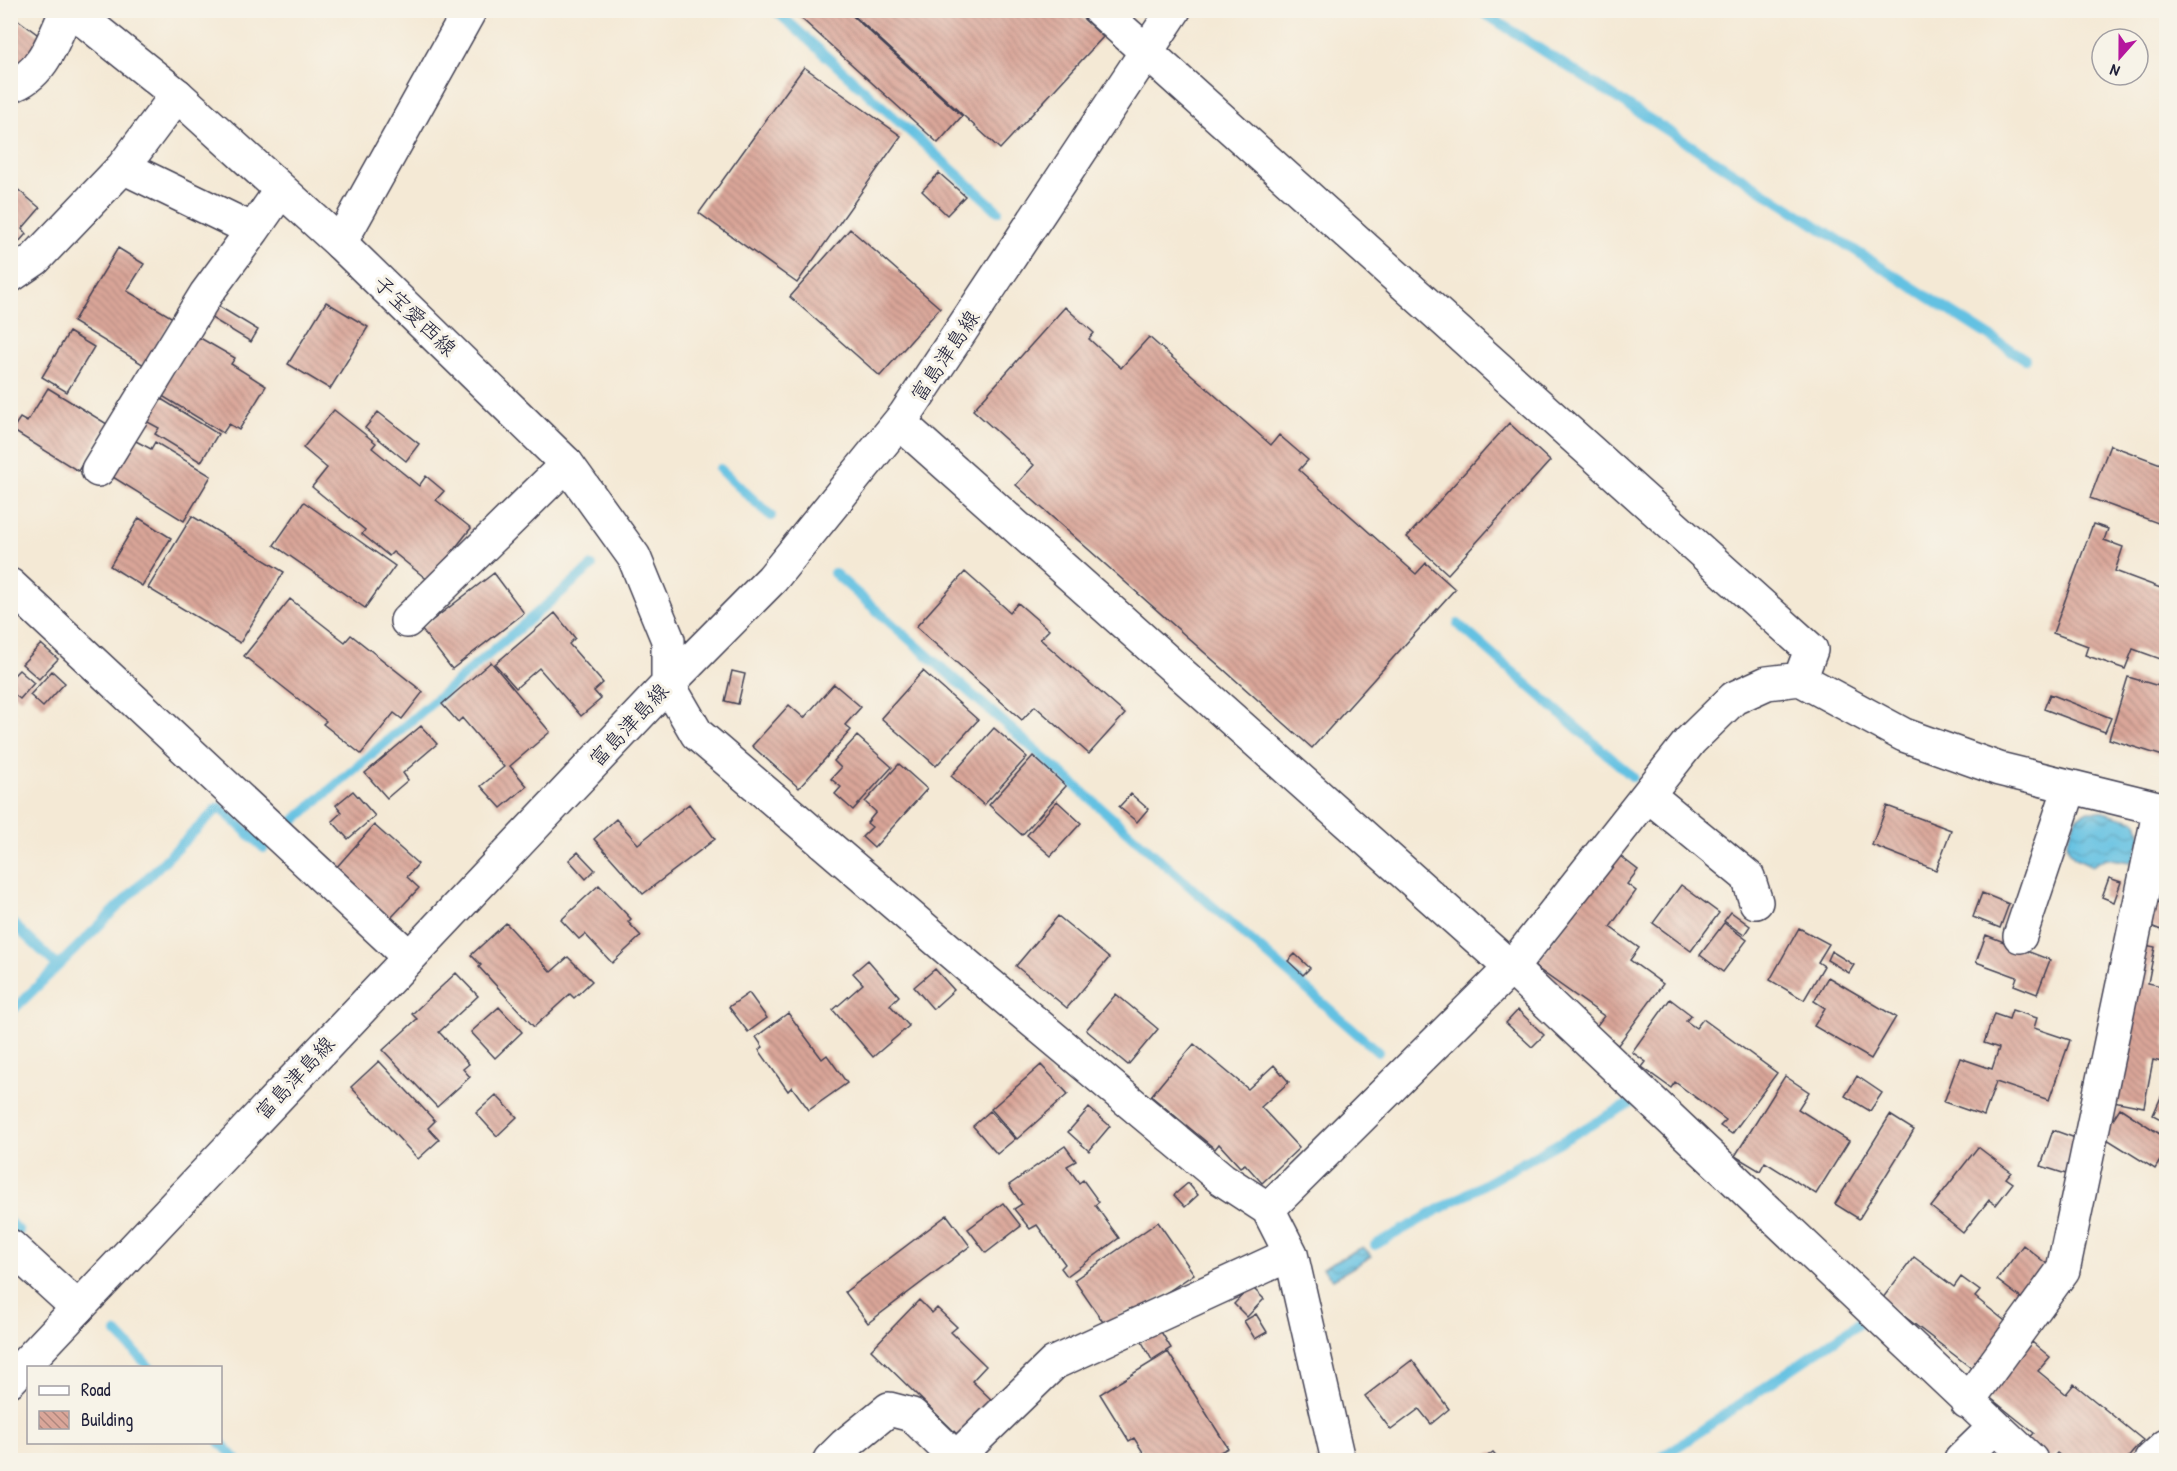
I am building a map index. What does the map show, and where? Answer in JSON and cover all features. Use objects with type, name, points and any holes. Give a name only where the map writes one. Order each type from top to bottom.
[{"type":"street","points":[[10,86],[22,82],[41,66],[69,10]]},
{"type":"street","name":"子宝愛西線","points":[[69,10],[177,95],[340,243],[567,464],[634,557],[668,640],[668,684]]},
{"type":"street","points":[[340,243],[470,10]]},
{"type":"street","points":[[1100,10],[1811,650],[1800,679]]},
{"type":"street","name":"富島津島線","points":[[10,1380],[668,684],[772,579],[900,423],[1174,10]]},
{"type":"street","points":[[10,276],[35,259],[123,166],[177,95]]},
{"type":"street","points":[[123,166],[253,230]]},
{"type":"street","points":[[98,470],[206,294],[281,190]]},
{"type":"street","points":[[900,423],[1511,968],[2031,1461]]},
{"type":"street","points":[[407,621],[567,464]]},
{"type":"street","points":[[10,585],[409,957]]},
{"type":"street","points":[[1268,1209],[1511,968],[1690,741],[1734,698],[1767,683],[1800,679],[1904,735],[1999,769],[2163,809],[2063,1270],[1967,1402]]},
{"type":"street","points":[[668,684],[697,734],[978,975],[1222,1179],[1268,1209],[1291,1254],[1338,1461]]},
{"type":"street","points":[[2020,936],[2070,787]]},
{"type":"street","points":[[1648,795],[1748,877],[1756,902]]},
{"type":"street","points":[[10,1246],[78,1308]]},
{"type":"street","points":[[830,1461],[845,1445],[890,1409],[912,1415],[957,1458],[1054,1363],[1094,1347],[1291,1254]]},
{"type":"street","points":[[1961,1461],[1995,1427]]},
{"type":"street","points":[[2151,1461],[2166,1446]]},
{"type":"water","points":[[2088,811],[2099,811],[2137,821],[2141,836],[2134,860],[2130,862],[2106,858],[2092,866],[2074,857],[2068,848],[2067,841],[2076,818]]},
{"type":"water","points":[[1363,1247],[1372,1256],[1333,1279],[1322,1268]]},
{"type":"building","points":[[792,10],[846,10],[962,116],[938,143]]},
{"type":"building","points":[[848,10],[1074,10],[1103,37],[1000,149]]},
{"type":"building","points":[[10,14],[45,40],[24,68],[10,58]]},
{"type":"building","points":[[804,67],[901,136],[797,283],[699,213]]},
{"type":"building","points":[[939,173],[965,196],[947,215],[922,191]]},
{"type":"building","points":[[10,183],[40,208],[22,229],[26,234],[10,252]]},
{"type":"building","points":[[850,229],[940,308],[880,376],[790,297]]},
{"type":"building","points":[[118,248],[144,264],[127,291],[173,318],[144,365],[73,322]]},
{"type":"building","points":[[326,302],[368,327],[330,389],[288,364]]},
{"type":"building","points":[[215,304],[258,330],[251,342],[208,316]]},
{"type":"building","points":[[1065,307],[1094,333],[1089,339],[1121,368],[1149,337],[1271,445],[1279,435],[1308,460],[1299,470],[1416,574],[1426,563],[1455,589],[1312,748],[1016,485],[1034,465],[973,410]]},
{"type":"building","points":[[69,332],[94,347],[67,392],[42,377]]},
{"type":"building","points":[[195,335],[235,358],[231,364],[266,386],[239,430],[229,424],[223,433],[159,394]]},
{"type":"building","points":[[48,388],[107,424],[78,471],[12,430],[20,418],[27,422]]},
{"type":"building","points":[[158,397],[218,434],[201,462],[155,434],[159,428],[144,420]]},
{"type":"building","points":[[334,410],[376,443],[372,448],[419,486],[426,476],[444,491],[436,500],[471,528],[429,581],[393,552],[389,556],[362,534],[365,530],[312,487],[327,468],[303,448]]},
{"type":"building","points":[[378,412],[419,444],[406,461],[365,428]]},
{"type":"building","points":[[1509,423],[1550,461],[1448,574],[1407,537]]},
{"type":"building","points":[[130,438],[151,449],[155,442],[211,476],[184,521],[108,474]]},
{"type":"building","points":[[2110,445],[2166,466],[2166,526],[2090,498]]},
{"type":"building","points":[[304,502],[395,566],[365,608],[274,545]]},
{"type":"building","points":[[192,516],[284,572],[240,643],[148,588]]},
{"type":"building","points":[[139,518],[171,538],[142,586],[110,566]]},
{"type":"building","points":[[2093,524],[2108,529],[2104,540],[2123,547],[2115,571],[2166,590],[2166,661],[2133,649],[2125,669],[2085,655],[2088,646],[2053,633]]},
{"type":"building","points":[[965,572],[1010,612],[1018,603],[1049,630],[1040,639],[1125,714],[1089,754],[1035,706],[1022,720],[916,627]]},
{"type":"building","points":[[494,573],[524,613],[452,669],[421,629]]},
{"type":"building","points":[[290,599],[345,642],[351,635],[423,692],[402,719],[394,713],[361,754],[323,724],[326,721],[244,656]]},
{"type":"building","points":[[555,613],[575,638],[569,644],[603,683],[594,691],[601,699],[581,716],[539,668],[516,688],[495,664]]},
{"type":"building","points":[[41,644],[58,659],[39,679],[22,664]]},
{"type":"building","points":[[491,662],[550,732],[510,766],[527,786],[501,808],[481,786],[504,767],[462,718],[458,722],[442,704]]},
{"type":"building","points":[[19,670],[34,683],[20,699],[10,691],[10,679]]},
{"type":"building","points":[[52,671],[65,683],[43,707],[30,695]]},
{"type":"building","points":[[732,671],[745,674],[738,704],[725,701]]},
{"type":"building","points":[[923,671],[978,720],[936,766],[881,718]]},
{"type":"building","points":[[2128,677],[2166,688],[2166,757],[2109,739]]},
{"type":"building","points":[[834,684],[861,707],[845,725],[851,730],[799,788],[752,746],[789,705],[804,718]]},
{"type":"building","points":[[2050,694],[2111,718],[2105,732],[2044,709]]},
{"type":"building","points":[[421,726],[437,744],[403,773],[408,780],[387,798],[365,773]]},
{"type":"building","points":[[994,728],[1027,757],[984,805],[951,776]]},
{"type":"building","points":[[857,736],[892,767],[853,810],[835,794],[841,787],[831,779],[841,768],[834,761]]},
{"type":"building","points":[[1033,756],[1066,786],[1022,835],[989,805]]},
{"type":"building","points":[[899,764],[927,789],[874,848],[862,837],[872,827],[867,823],[876,812],[865,802]]},
{"type":"building","points":[[353,791],[375,816],[348,839],[332,821],[342,812],[336,805]]},
{"type":"building","points":[[1131,794],[1148,809],[1137,822],[1119,807]]},
{"type":"building","points":[[1057,801],[1081,823],[1051,856],[1027,835]]},
{"type":"building","points":[[689,804],[715,839],[643,894],[594,839],[616,819],[638,844]]},
{"type":"building","points":[[1887,806],[1951,830],[1936,870],[1872,845]]},
{"type":"building","points":[[374,825],[418,864],[407,877],[419,888],[390,919],[335,869]]},
{"type":"building","points":[[578,852],[595,870],[586,879],[569,860]]},
{"type":"building","points":[[1616,853],[1638,870],[1627,884],[1636,891],[1610,927],[1639,948],[1630,960],[1663,984],[1618,1045],[1595,1028],[1604,1016],[1534,966]]},
{"type":"building","points":[[2109,878],[2121,882],[2114,902],[2102,897]]},
{"type":"building","points":[[599,885],[631,919],[628,922],[641,936],[612,963],[585,934],[579,939],[561,920]]},
{"type":"building","points":[[1681,885],[1719,913],[1691,951],[1653,923]]},
{"type":"building","points":[[1982,893],[2009,904],[2000,928],[1973,917]]},
{"type":"building","points":[[2158,894],[2166,898],[2166,932],[2146,924]]},
{"type":"building","points":[[1731,912],[1750,926],[1744,935],[1724,921]]},
{"type":"building","points":[[1058,916],[1109,958],[1067,1008],[1016,966]]},
{"type":"building","points":[[506,923],[551,972],[568,957],[592,981],[574,998],[570,994],[534,1027],[479,967],[481,965],[471,955]]},
{"type":"building","points":[[1724,923],[1747,940],[1723,972],[1700,955]]},
{"type":"building","points":[[1799,928],[1829,944],[1818,962],[1824,966],[1804,1000],[1770,980]]},
{"type":"building","points":[[1986,935],[2050,960],[2037,994],[2014,985],[2017,977],[1976,962]]},
{"type":"building","points":[[2140,944],[2155,947],[2148,983],[2166,987],[2166,1063],[2153,1060],[2144,1107],[2108,1100]]},
{"type":"building","points":[[1831,951],[1854,965],[1849,973],[1827,960]]},
{"type":"building","points":[[1295,954],[1310,968],[1303,975],[1288,961]]},
{"type":"building","points":[[868,960],[899,996],[890,1005],[909,1026],[873,1057],[833,1010],[863,984],[853,973]]},
{"type":"building","points":[[935,969],[954,990],[933,1009],[914,987]]},
{"type":"building","points":[[456,973],[478,996],[439,1032],[469,1064],[463,1069],[470,1077],[437,1107],[383,1050],[417,1019],[412,1014]]},
{"type":"building","points":[[1828,977],[1896,1017],[1871,1059],[1814,1026],[1825,1008],[1814,1001]]},
{"type":"building","points":[[749,993],[767,1018],[748,1032],[729,1007]]},
{"type":"building","points":[[1116,994],[1158,1029],[1128,1065],[1086,1030]]},
{"type":"building","points":[[1670,999],[1691,1015],[1686,1021],[1696,1028],[1703,1019],[1777,1073],[1732,1134],[1720,1126],[1726,1120],[1675,1082],[1671,1088],[1642,1067],[1646,1062],[1632,1052]]},
{"type":"building","points":[[499,1007],[522,1032],[495,1058],[471,1032]]},
{"type":"building","points":[[1518,1010],[1544,1035],[1532,1047],[1506,1023]]},
{"type":"building","points":[[2012,1010],[2037,1018],[2034,1028],[2070,1040],[2049,1100],[1996,1082],[1984,1116],[1944,1102],[1960,1058],[1992,1069],[1999,1048],[1984,1043],[1994,1014],[2009,1019]]},
{"type":"building","points":[[788,1013],[822,1059],[827,1055],[847,1083],[809,1110],[792,1087],[788,1091],[759,1050],[763,1047],[756,1037]]},
{"type":"building","points":[[1194,1044],[1248,1089],[1274,1065],[1289,1082],[1261,1107],[1299,1148],[1262,1183],[1245,1164],[1240,1167],[1219,1144],[1215,1149],[1151,1096]]},
{"type":"building","points":[[379,1061],[435,1121],[428,1128],[439,1140],[418,1159],[351,1087]]},
{"type":"building","points":[[1041,1065],[1068,1094],[1017,1139],[991,1109]]},
{"type":"building","points":[[1785,1076],[1809,1092],[1798,1109],[1849,1141],[1816,1194],[1765,1162],[1760,1171],[1735,1156]]},
{"type":"building","points":[[1857,1076],[1882,1093],[1870,1111],[1845,1096]]},
{"type":"building","points":[[2166,1086],[2166,1122],[2153,1115]]},
{"type":"building","points":[[496,1095],[517,1117],[497,1136],[476,1113]]},
{"type":"building","points":[[1089,1108],[1110,1126],[1089,1151],[1068,1132]]},
{"type":"building","points":[[2120,1108],[2166,1138],[2166,1151],[2155,1169],[2102,1136]]},
{"type":"building","points":[[990,1111],[1015,1139],[997,1154],[973,1126]]},
{"type":"building","points":[[1890,1115],[1914,1130],[1859,1219],[1835,1204]]},
{"type":"building","points":[[2053,1130],[2078,1139],[2066,1174],[2041,1166]]},
{"type":"building","points":[[1065,1146],[1076,1161],[1067,1166],[1079,1183],[1083,1180],[1099,1202],[1095,1205],[1119,1238],[1067,1276],[1061,1268],[1065,1264],[1037,1225],[1030,1229],[1014,1209],[1022,1204],[1009,1185]]},
{"type":"building","points":[[1978,1147],[2011,1172],[2006,1178],[2013,1183],[1996,1205],[1989,1200],[1963,1233],[1931,1207]]},
{"type":"building","points":[[1188,1183],[1198,1195],[1185,1207],[1174,1195]]},
{"type":"building","points":[[1003,1203],[1021,1226],[986,1253],[968,1229]]},
{"type":"building","points":[[947,1215],[970,1246],[868,1323],[845,1292]]},
{"type":"building","points":[[1158,1222],[1194,1274],[1135,1314],[1131,1308],[1105,1325],[1074,1280]]},
{"type":"building","points":[[2023,1245],[2052,1268],[2025,1301],[1997,1280]]},
{"type":"building","points":[[1914,1257],[1954,1287],[1961,1277],[1980,1291],[1975,1297],[2010,1325],[1975,1371],[1882,1299]]},
{"type":"building","points":[[1251,1286],[1264,1299],[1247,1317],[1234,1304]]},
{"type":"building","points":[[919,1300],[932,1313],[937,1308],[957,1327],[951,1332],[986,1366],[972,1381],[996,1404],[962,1439],[871,1350]]},
{"type":"building","points":[[1256,1314],[1267,1332],[1255,1339],[1244,1321]]},
{"type":"building","points":[[1160,1330],[1171,1348],[1152,1360],[1142,1342]]},
{"type":"building","points":[[2032,1342],[2050,1357],[2038,1371],[2066,1394],[2074,1384],[2143,1440],[2126,1460],[2066,1460],[2057,1453],[2051,1460],[2027,1441],[2034,1433],[1988,1396]]},
{"type":"building","points":[[1168,1352],[1228,1448],[1220,1452],[1225,1460],[1148,1460],[1134,1438],[1129,1441],[1100,1394]]},
{"type":"building","points":[[1412,1360],[1449,1409],[1431,1424],[1419,1409],[1391,1430],[1365,1396]]},
{"type":"building","points":[[1493,1452],[1500,1460],[1482,1460]]},
{"type":"waterway","points":[[775,10],[998,211]]},
{"type":"waterway","points":[[1479,10],[2025,359]]},
{"type":"waterway","points":[[720,469],[771,516]]},
{"type":"waterway","points":[[290,824],[592,566]]},
{"type":"waterway","points":[[834,573],[1378,1052]]},
{"type":"waterway","points":[[1458,624],[1633,777]]},
{"type":"waterway","points":[[58,966],[219,807],[264,848]]},
{"type":"waterway","points":[[10,921],[58,966],[10,1013]]},
{"type":"waterway","points":[[1375,1245],[1634,1101]]},
{"type":"waterway","points":[[10,1223],[19,1231]]},
{"type":"waterway","points":[[1658,1460],[1862,1321]]},
{"type":"waterway","points":[[117,1333],[148,1366]]},
{"type":"waterway","points":[[1988,1443],[2006,1460]]},
{"type":"waterway","points":[[222,1444],[237,1460]]}]
